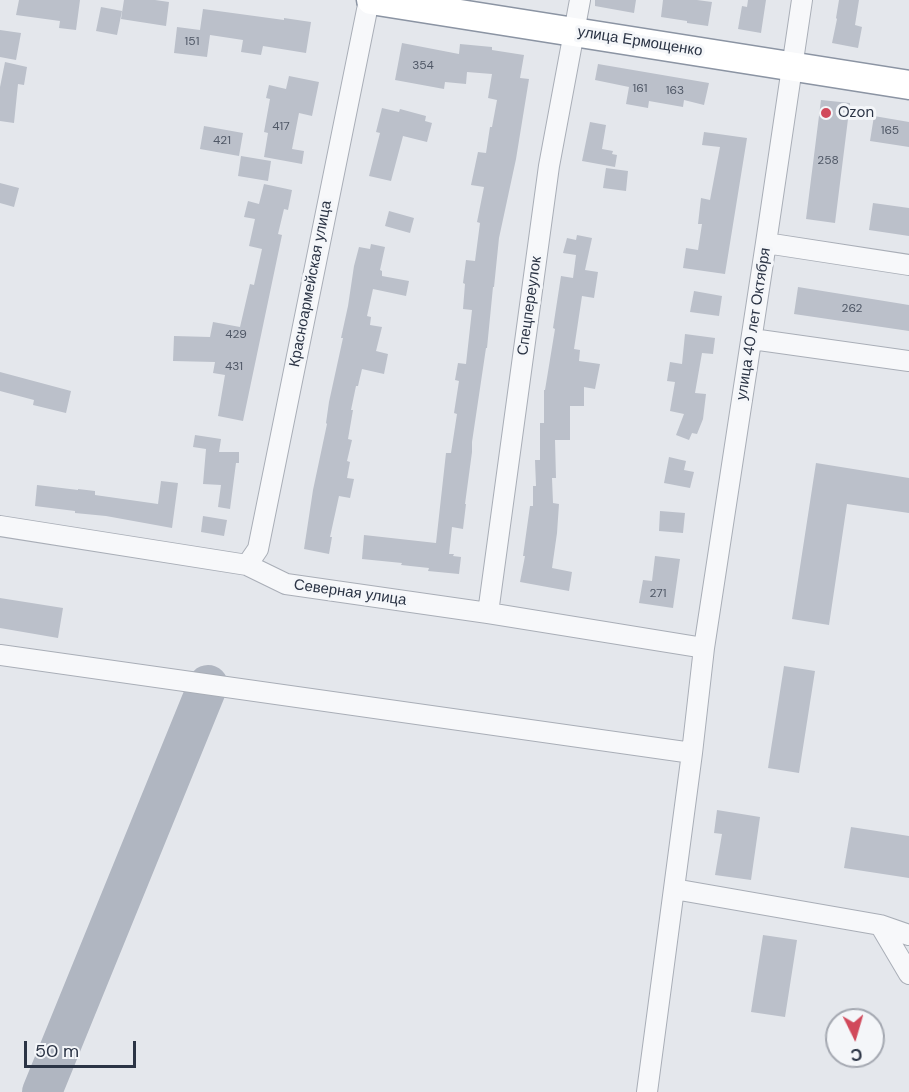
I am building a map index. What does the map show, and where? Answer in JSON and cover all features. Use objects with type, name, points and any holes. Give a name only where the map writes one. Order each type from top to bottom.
[{"type":"highway","name":"улица Ермощенко","points":[[370,0],[909,84]]},
{"type":"street","name":"Красноармейская улица","points":[[247,565],[258,549],[370,0]]},
{"type":"street","name":"Спецпереулок","points":[[488,613],[549,166],[580,0]]},
{"type":"street","name":"улица 40 лет Октября","points":[[647,1092],[704,648],[802,0]]},
{"type":"street","points":[[766,243],[909,265]]},
{"type":"street","points":[[752,339],[909,361]]},
{"type":"street","name":"Северная улица","points":[[0,526],[247,565],[286,584],[488,613],[704,648]]},
{"type":"street","points":[[0,655],[692,753]]},
{"type":"street","points":[[674,890],[880,925],[909,935]]},
{"type":"street","points":[[880,925],[909,974]]},
{"type":"building","points":[[19,0],[80,0],[76,30],[59,28],[60,21],[16,15]]},
{"type":"building","points":[[124,0],[169,2],[166,26],[121,19]]},
{"type":"building","points":[[595,0],[636,0],[634,13],[595,6]]},
{"type":"building","points":[[663,0],[712,2],[708,26],[661,17]]},
{"type":"building","points":[[748,0],[766,0],[761,33],[738,29],[742,6],[747,7]]},
{"type":"building","points":[[839,0],[859,0],[855,25],[862,27],[858,48],[832,43]]},
{"type":"building","points":[[101,7],[122,11],[117,35],[96,31]]},
{"type":"building","points":[[203,9],[311,22],[306,53],[263,46],[261,55],[241,52],[243,40],[210,35],[207,57],[174,53],[177,27],[200,30]]},
{"type":"building","points":[[0,30],[21,33],[16,60],[0,57]]},
{"type":"building","points":[[402,43],[459,54],[460,44],[492,47],[492,50],[524,55],[520,78],[529,79],[516,159],[499,238],[463,529],[452,527],[449,554],[461,557],[459,574],[428,571],[429,568],[401,565],[402,563],[362,559],[364,535],[436,543],[446,453],[451,453],[457,414],[454,413],[459,381],[455,380],[458,363],[466,364],[472,310],[463,309],[465,284],[463,283],[466,260],[475,261],[480,223],[477,222],[484,187],[471,185],[478,152],[486,153],[497,100],[488,98],[492,74],[467,72],[466,84],[445,82],[444,89],[395,80]]},
{"type":"building","points":[[5,62],[27,67],[24,85],[18,84],[14,123],[0,121],[0,87]]},
{"type":"building","points":[[598,64],[709,83],[704,105],[684,100],[683,107],[649,101],[648,108],[626,104],[629,87],[595,80]]},
{"type":"building","points":[[289,76],[319,82],[312,116],[299,113],[292,149],[304,151],[302,164],[264,157],[268,133],[264,132],[270,99],[266,98],[269,85],[286,89]]},
{"type":"building","points":[[821,100],[850,103],[835,223],[806,219]]},
{"type":"building","points":[[382,108],[399,112],[400,109],[426,116],[425,121],[432,123],[427,142],[403,136],[391,181],[369,176],[380,133],[376,132]]},
{"type":"building","points":[[874,116],[909,122],[909,147],[870,141]]},
{"type":"building","points":[[590,122],[606,125],[602,149],[613,151],[612,154],[617,155],[615,167],[582,161]]},
{"type":"building","points":[[204,126],[243,133],[239,156],[200,149]]},
{"type":"building","points":[[704,132],[747,138],[725,274],[683,268],[686,248],[698,250],[702,224],[698,224],[701,198],[710,200],[720,147],[702,145]]},
{"type":"building","points":[[241,156],[271,161],[268,181],[238,176]]},
{"type":"building","points":[[606,168],[628,171],[626,191],[603,188]]},
{"type":"building","points":[[0,183],[19,188],[14,207],[0,203]]},
{"type":"building","points":[[264,184],[292,190],[288,210],[284,209],[278,234],[282,235],[243,421],[218,416],[225,375],[213,373],[215,362],[173,361],[174,336],[210,337],[213,322],[240,327],[250,284],[254,285],[262,249],[249,246],[255,219],[244,217],[248,201],[259,204]]},
{"type":"building","points":[[873,203],[909,208],[909,236],[869,230]]},
{"type":"building","points":[[389,211],[414,218],[410,233],[385,226]]},
{"type":"building","points":[[577,235],[592,238],[585,270],[598,272],[594,298],[582,296],[574,349],[580,350],[579,361],[600,364],[595,389],[584,387],[584,406],[570,406],[570,440],[555,440],[556,478],[552,478],[553,503],[559,504],[552,568],[572,572],[569,591],[520,582],[530,506],[533,506],[533,486],[536,486],[535,460],[540,460],[540,423],[544,423],[544,390],[555,329],[553,328],[561,276],[573,278],[576,255],[563,253],[567,238],[576,240]]},
{"type":"building","points":[[371,244],[385,247],[380,270],[382,276],[409,281],[406,296],[373,289],[367,316],[371,317],[370,325],[382,327],[376,351],[388,354],[384,374],[362,369],[358,386],[356,386],[348,439],[352,440],[347,461],[350,462],[347,478],[354,479],[350,498],[339,496],[330,537],[332,537],[329,554],[304,549],[354,266],[359,247],[370,249]]},
{"type":"building","points":[[798,287],[909,305],[909,331],[794,314]]},
{"type":"building","points":[[694,291],[722,296],[719,316],[690,312]]},
{"type":"building","points":[[685,334],[715,338],[713,354],[702,353],[695,393],[706,394],[703,419],[697,434],[692,433],[689,440],[676,435],[684,414],[670,411],[675,382],[667,381],[670,362],[682,364]]},
{"type":"building","points":[[0,372],[71,391],[66,413],[33,405],[34,400],[0,391]]},
{"type":"building","points":[[195,435],[221,439],[219,452],[239,452],[230,509],[218,507],[221,485],[203,484],[206,449],[193,447]]},
{"type":"building","points":[[669,457],[686,461],[684,470],[694,472],[690,488],[664,483]]},
{"type":"building","points":[[816,463],[909,478],[909,513],[847,504],[829,625],[792,619]]},
{"type":"building","points":[[161,481],[178,483],[172,528],[35,506],[37,485],[95,491],[95,495],[158,504]]},
{"type":"building","points":[[660,511],[685,513],[683,533],[659,531]]},
{"type":"building","points":[[203,516],[227,520],[224,536],[201,532]]},
{"type":"building","points":[[655,556],[680,559],[673,608],[639,603],[643,580],[652,581]]},
{"type":"building","points":[[0,598],[63,608],[58,638],[0,628]]},
{"type":"building","points":[[784,666],[815,671],[799,773],[768,768]]},
{"type":"building","points":[[717,810],[760,817],[751,880],[715,875],[722,834],[714,833]]},
{"type":"building","points":[[851,827],[909,836],[909,878],[844,868]]},
{"type":"building","points":[[763,935],[797,940],[785,1017],[751,1012]]},
{"type":"taxiway","points":[[42,1092],[208,685]]},
{"type":"place","name":"Ozon","points":[[826,113]]}]
